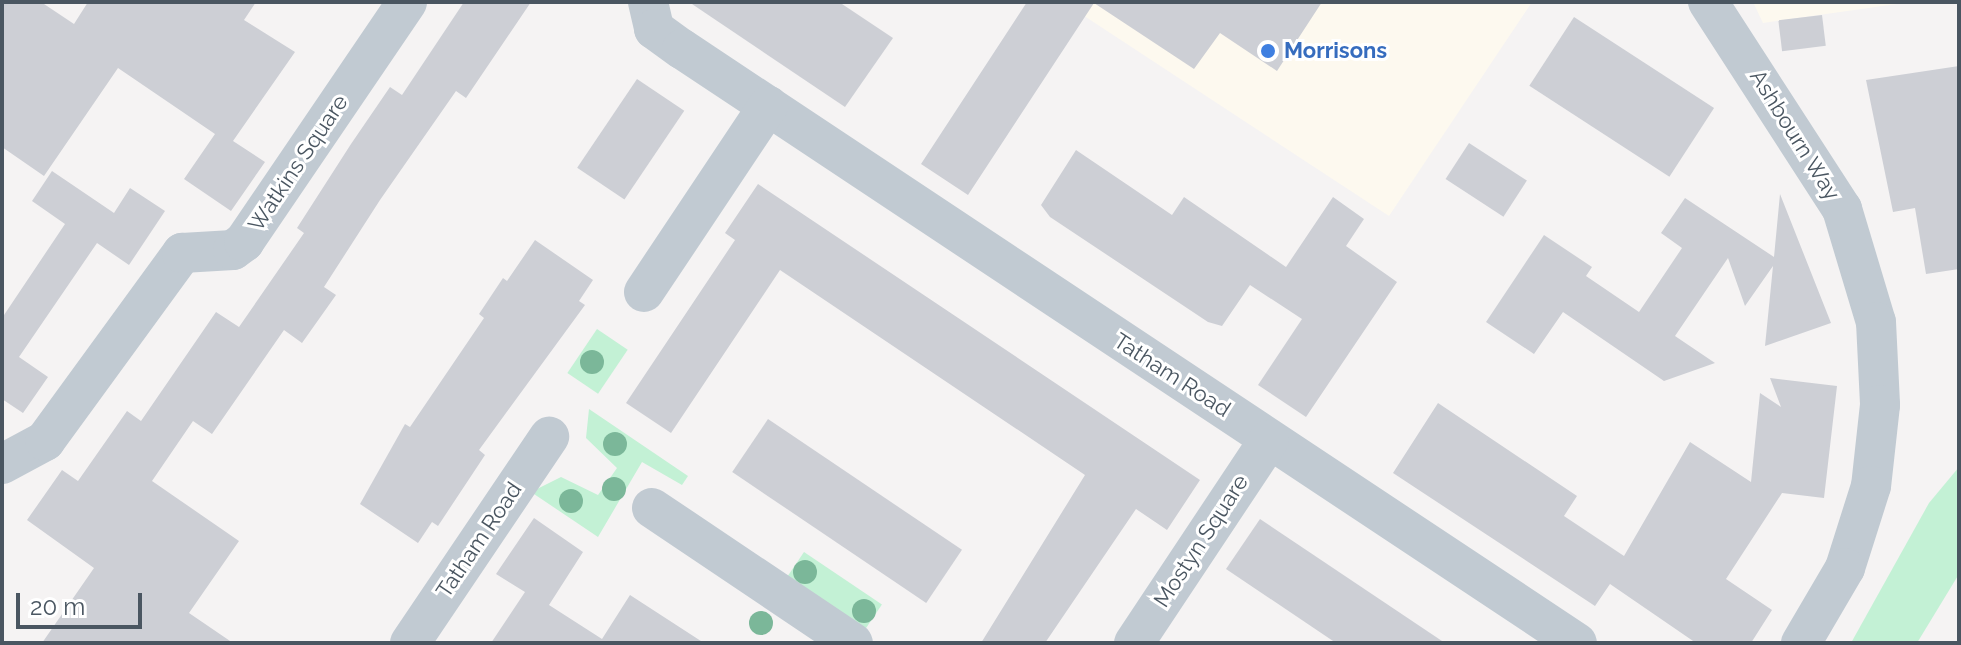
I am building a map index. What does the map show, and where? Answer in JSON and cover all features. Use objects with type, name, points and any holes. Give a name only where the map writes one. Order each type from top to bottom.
[{"type":"street","name":"Watkins Square","points":[[4,457],[45,441],[182,253],[233,250],[244,242],[407,2]]},
{"type":"street","name":"Tatham Road","points":[[648,2],[654,29],[1577,643]]},
{"type":"street","name":"Ashbourn Way","points":[[1708,2],[1842,209],[1876,322],[1880,405],[1871,486],[1845,568],[1801,643]]},
{"type":"street","points":[[644,292],[768,106]]},
{"type":"street","name":"Tatham Road","points":[[410,643],[549,437]]},
{"type":"street","name":"Mostyn Square","points":[[1134,643],[1269,440]]},
{"type":"street","points":[[652,508],[853,643]]},
{"type":"shaded area","points":[[1063,2],[1532,2],[1389,216]]},
{"type":"shaded area","points":[[1753,2],[1911,2],[1763,23]]},
{"type":"green space","points":[[597,329],[628,350],[598,394],[567,373]]},
{"type":"green space","points":[[589,409],[688,476],[682,485],[642,462],[598,537],[531,492],[561,477],[598,495],[617,468],[586,438]]},
{"type":"green space","points":[[1959,467],[1959,574],[1917,643],[1851,643],[1929,503]]},
{"type":"green space","points":[[804,552],[882,605],[864,631],[786,579]]},
{"type":"building","points":[[2,2],[41,2],[74,24],[88,2],[256,2],[244,20],[295,52],[233,141],[265,162],[231,211],[184,179],[215,134],[118,68],[44,176],[2,147]]},
{"type":"building","points":[[464,2],[531,2],[466,98],[456,91],[380,200],[324,287],[336,295],[302,343],[284,330],[212,434],[193,421],[152,481],[239,541],[189,613],[233,643],[42,643],[94,568],[27,520],[62,470],[78,481],[127,411],[141,421],[216,312],[239,327],[304,233],[297,228],[390,87],[402,95]]},
{"type":"building","points":[[689,2],[839,2],[893,38],[845,107]]},
{"type":"building","points":[[1027,2],[1322,2],[1277,71],[1220,33],[1194,69],[1094,3],[968,195],[921,164]]},
{"type":"building","points":[[1822,15],[1826,46],[1782,51],[1778,20]]},
{"type":"building","points":[[1574,17],[1714,108],[1669,177],[1529,86]]},
{"type":"building","points":[[1959,66],[1959,269],[1926,274],[1915,208],[1893,212],[1866,80]]},
{"type":"building","points":[[637,79],[684,111],[624,200],[577,168]]},
{"type":"building","points":[[1469,143],[1527,181],[1503,217],[1446,179]]},
{"type":"building","points":[[1076,150],[1172,215],[1184,197],[1286,267],[1333,197],[1364,219],[1346,246],[1397,282],[1306,417],[1258,385],[1302,319],[1250,285],[1222,326],[1208,322],[1050,217],[1041,205]]},
{"type":"building","points":[[52,171],[114,213],[130,188],[165,211],[129,265],[97,243],[19,357],[48,377],[23,413],[2,399],[2,318],[65,224],[32,201]]},
{"type":"building","points":[[758,184],[1200,480],[1167,530],[1136,509],[1045,643],[981,643],[1085,475],[780,270],[671,433],[626,403],[735,240],[725,233]]},
{"type":"building","points":[[1780,194],[1831,323],[1765,346],[1773,266],[1745,306],[1728,258],[1675,336],[1715,363],[1664,381],[1563,312],[1534,354],[1486,322],[1544,235],[1592,267],[1586,276],[1639,312],[1682,248],[1661,233],[1685,198],[1774,257]]},
{"type":"building","points":[[535,240],[593,280],[579,301],[585,305],[479,450],[485,455],[438,526],[432,522],[418,543],[360,504],[405,424],[410,427],[484,318],[479,314],[503,278],[507,281]]},
{"type":"building","points":[[1770,378],[1837,386],[1824,498],[1782,493],[1726,579],[1772,610],[1751,643],[1696,643],[1610,584],[1595,606],[1393,473],[1438,403],[1577,496],[1564,516],[1624,556],[1690,442],[1751,482],[1760,393],[1781,407]]},
{"type":"building","points":[[768,419],[962,550],[926,603],[732,472]]},
{"type":"building","points":[[534,518],[583,552],[549,605],[602,639],[630,595],[704,643],[491,643],[525,592],[496,574]]},
{"type":"building","points":[[1260,519],[1445,643],[1336,643],[1226,569]]},
{"type":"place","name":"Morrisons","points":[[1268,51]]}]
